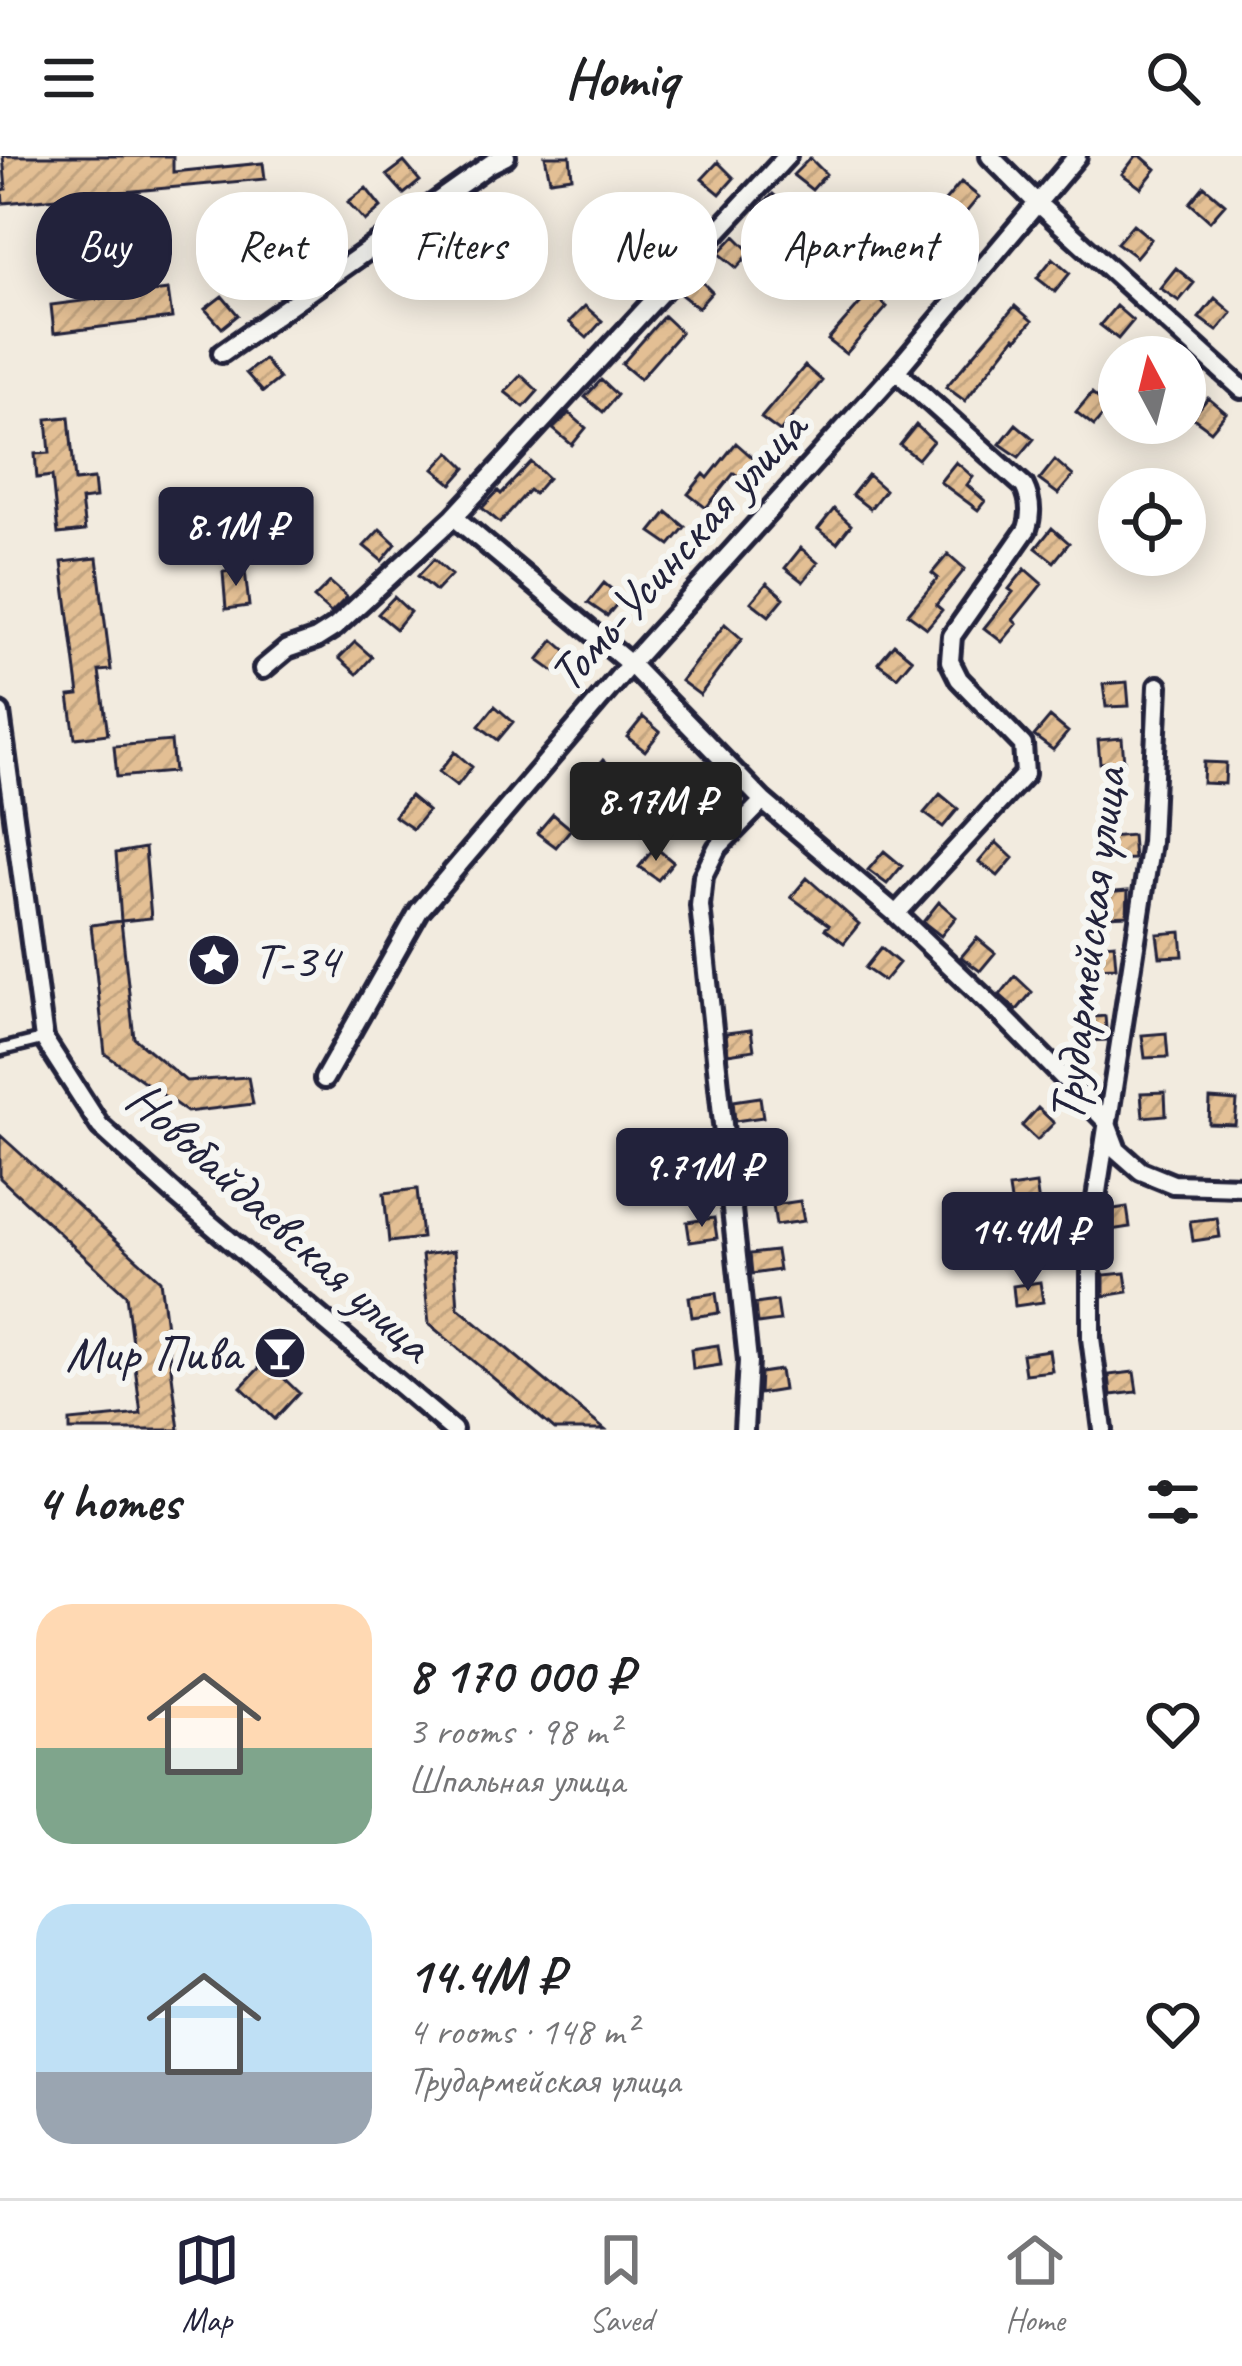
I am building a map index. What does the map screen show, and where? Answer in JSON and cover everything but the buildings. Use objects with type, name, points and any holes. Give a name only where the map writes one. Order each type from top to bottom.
[{"type":"street","points":[[222,353],[506,156]]},
{"type":"street","points":[[263,669],[287,649],[335,627],[454,517],[787,156]]},
{"type":"street","points":[[990,156],[1242,388]]},
{"type":"street","name":"Томь-Усинская улица","points":[[324,1079],[419,911],[630,664],[896,371],[1077,156]]},
{"type":"street","points":[[896,371],[1024,486],[1031,517],[952,636],[950,662],[958,679],[1023,745],[1025,774],[896,914]]},
{"type":"street","points":[[454,517],[630,664],[764,801],[896,914],[1003,1016],[1106,1121],[1117,1150],[1141,1172],[1173,1184],[1242,1186]]},
{"type":"street","name":"Трудармейская улица","points":[[1103,1430],[1091,1338],[1091,1231],[1150,842],[1158,686]]},
{"type":"street","name":"Новобайдаевская улица","points":[[0,713],[44,1039],[100,1126],[453,1430]]},
{"type":"street","points":[[744,1430],[748,1361],[700,907],[703,876],[717,848],[764,801]]},
{"type":"lane","points":[[0,1050],[44,1039]]},
{"type":"place","name":"T-34","points":[[214,960]]},
{"type":"place","name":"Мир Пива","points":[[280,1353]]}]
